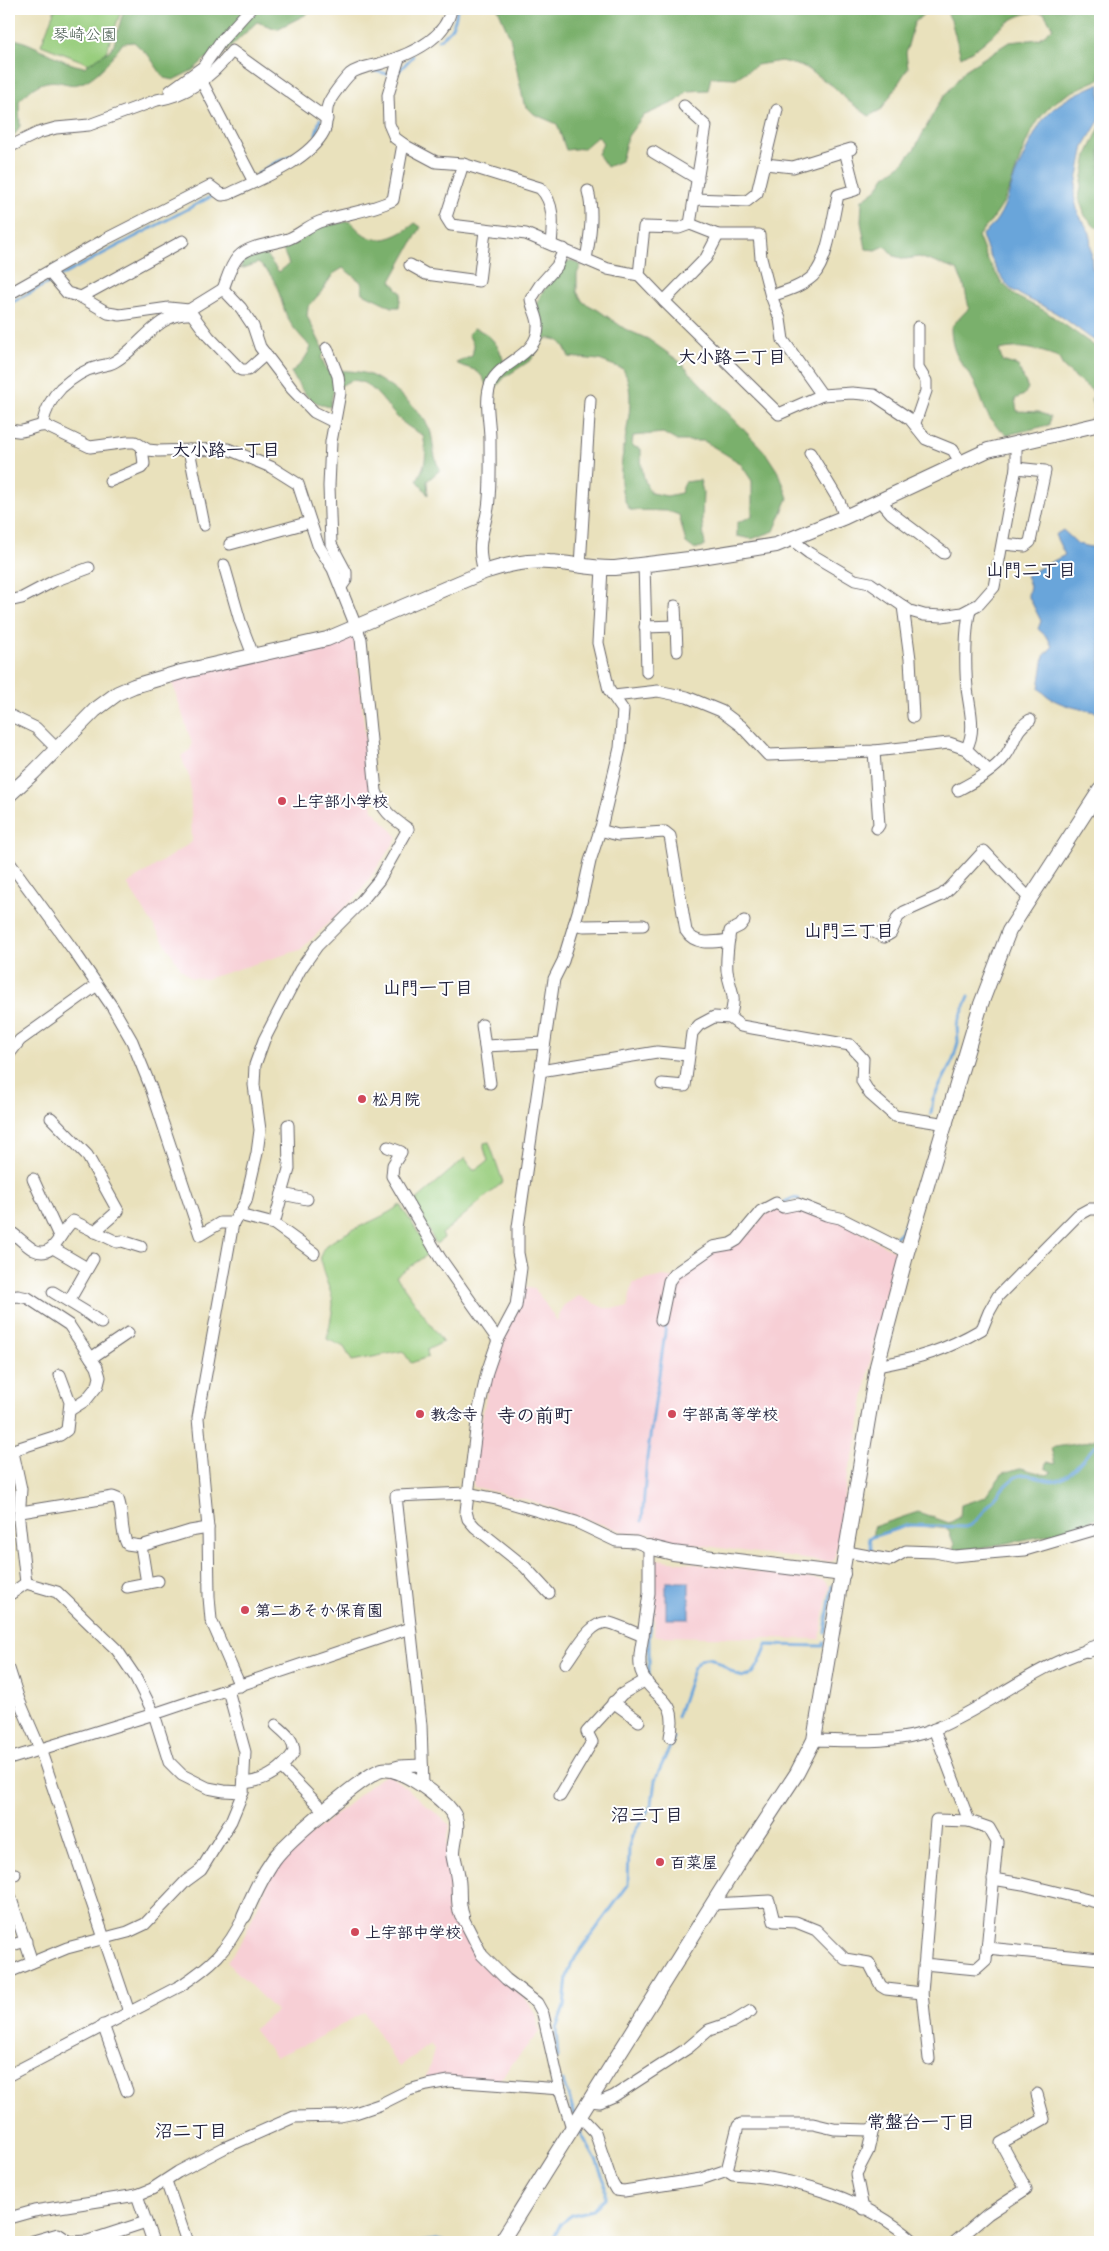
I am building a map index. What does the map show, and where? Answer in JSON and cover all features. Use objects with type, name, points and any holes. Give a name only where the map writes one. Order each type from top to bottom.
[{"type":"street","points":[[9,147],[38,133],[56,128],[89,125],[156,100],[203,67],[221,41],[250,9]]},
{"type":"street","points":[[9,294],[106,239],[210,186],[222,195],[254,182],[307,151],[324,131],[328,104],[351,73],[399,58],[439,33],[449,19],[451,9]]},
{"type":"street","points":[[156,100],[167,99],[202,82],[216,71],[232,51],[327,119]]},
{"type":"street","points":[[399,58],[388,95],[387,110],[389,124],[395,138],[436,162],[463,164],[540,188],[547,194],[552,208],[551,244]]},
{"type":"street","points":[[202,82],[254,182]]},
{"type":"street","points":[[684,106],[706,126],[690,224]]},
{"type":"street","points":[[695,199],[747,201],[757,193],[777,110]]},
{"type":"street","points":[[42,425],[50,403],[60,389],[70,380],[96,367],[111,363],[138,345],[154,328],[166,320],[189,312],[223,289],[231,267],[238,257],[251,249],[290,238],[318,223],[356,211],[370,210],[393,200],[403,144]]},
{"type":"street","points":[[765,164],[793,167],[848,150],[854,190],[838,195],[823,260],[814,275],[796,288],[771,296]]},
{"type":"street","points":[[653,152],[698,179]]},
{"type":"street","points":[[463,164],[446,217],[451,225],[508,231],[551,244],[608,269],[639,275],[779,414],[822,395],[852,393],[874,395],[915,424],[926,439],[953,450],[960,462]]},
{"type":"street","points":[[586,259],[591,216],[591,202],[588,191]]},
{"type":"street","points":[[639,275],[644,227],[679,228],[690,224],[718,235],[759,235],[761,258],[771,296],[780,318],[783,340],[822,395]]},
{"type":"street","points":[[410,265],[426,274],[478,281],[485,230]]},
{"type":"street","points":[[664,301],[706,258],[718,235]]},
{"type":"street","points":[[81,297],[183,240]]},
{"type":"street","points":[[484,572],[479,554],[479,544],[488,508],[490,475],[490,426],[487,395],[497,374],[522,356],[536,337],[538,326],[531,299],[540,285],[557,266],[564,249]]},
{"type":"street","points":[[49,272],[67,293],[81,297],[108,313],[120,315],[169,308],[189,312],[241,370],[248,370],[266,354]]},
{"type":"street","points":[[223,289],[241,308],[253,326],[266,354],[292,389],[314,412],[334,422]]},
{"type":"street","points":[[915,424],[926,391],[926,381],[918,368],[918,327]]},
{"type":"street","points":[[326,348],[338,376],[340,393],[329,463],[329,534],[331,544],[346,572],[346,580],[341,587]]},
{"type":"street","points":[[580,566],[590,400]]},
{"type":"street","points":[[9,795],[95,710],[118,693],[154,679],[252,655],[312,644],[484,572],[508,564],[528,561],[602,568],[755,550],[792,540],[988,450],[1100,424]]},
{"type":"street","points":[[9,429],[23,432],[42,425],[90,447],[136,442],[142,447],[158,451],[228,450],[271,467],[298,484],[318,545],[334,569],[361,639],[376,791],[381,806],[408,830],[379,880],[359,904],[317,946],[300,970],[264,1040],[254,1065],[254,1085],[260,1130],[257,1153],[246,1201],[236,1219],[198,1418],[208,1528],[211,1620],[240,1686]]},
{"type":"street","points":[[792,540],[809,553],[855,580],[870,583],[910,611],[924,615],[942,616],[970,610],[979,604],[994,586],[1016,468],[1016,442]]},
{"type":"street","points":[[110,482],[142,468],[144,464],[142,447]]},
{"type":"street","points":[[189,450],[204,525]]},
{"type":"street","points":[[810,454],[839,501],[845,517]]},
{"type":"street","points":[[1003,544],[1025,546],[1030,542],[1045,471],[1016,468]]},
{"type":"street","points":[[880,500],[891,513],[944,553]]},
{"type":"street","points":[[230,544],[310,522]]},
{"type":"street","points":[[644,564],[646,672]]},
{"type":"street","points":[[224,565],[252,655]]},
{"type":"street","points":[[9,601],[22,598],[54,581],[89,568]]},
{"type":"street","points":[[549,1593],[525,1567],[475,1527],[468,1519],[466,1493],[478,1414],[487,1372],[498,1340],[516,1306],[521,1268],[517,1242],[518,1227],[554,979],[563,961],[581,902],[620,748],[623,710],[605,679],[598,643],[602,568]]},
{"type":"street","points":[[675,606],[677,651]]},
{"type":"street","points":[[903,606],[910,658],[913,717]]},
{"type":"street","points":[[966,748],[969,743],[972,710],[967,687],[967,622],[970,610]]},
{"type":"street","points":[[645,627],[676,626]]},
{"type":"street","points":[[614,696],[658,691],[687,697],[721,711],[742,726],[768,755],[874,751],[949,742],[966,748],[989,771]]},
{"type":"street","points":[[9,715],[36,728],[57,748]]},
{"type":"street","points":[[958,790],[980,779],[1005,756],[1021,726],[1030,720]]},
{"type":"street","points":[[874,751],[879,825],[877,828]]},
{"type":"street","points":[[501,2242],[797,1773],[814,1740],[877,1366],[907,1252],[991,973],[1008,931],[1100,790]]},
{"type":"street","points":[[600,830],[618,835],[665,832],[670,836],[686,931],[689,937],[701,942],[729,940]]},
{"type":"street","points":[[872,930],[884,937],[891,933],[898,917],[904,912],[946,891],[984,851],[1029,898]]},
{"type":"street","points":[[9,862],[45,909],[97,985],[132,1041],[156,1103],[200,1236],[220,1224],[236,1219],[274,1224],[314,1253]]},
{"type":"street","points":[[730,1018],[735,1002],[727,970],[730,931],[740,926],[744,921]]},
{"type":"street","points":[[574,924],[584,926],[643,925]]},
{"type":"street","points":[[9,1054],[20,1040],[97,985]]},
{"type":"street","points":[[662,1084],[685,1086],[692,1033],[699,1025],[714,1017],[730,1018],[741,1026],[850,1044],[863,1059],[862,1081],[882,1106],[895,1116],[947,1124]]},
{"type":"street","points":[[482,1025],[490,1083]]},
{"type":"street","points":[[485,1046],[544,1043]]},
{"type":"street","points":[[540,1071],[656,1052],[688,1055]]},
{"type":"street","points":[[51,1118],[86,1156],[118,1211],[94,1232]]},
{"type":"street","points":[[274,1224],[289,1169],[288,1125]]},
{"type":"street","points":[[388,1147],[401,1152],[393,1165],[392,1176],[440,1258],[498,1340]]},
{"type":"street","points":[[33,1179],[60,1236]]},
{"type":"street","points":[[282,1194],[307,1199]]},
{"type":"street","points":[[661,1320],[669,1281],[674,1274],[712,1248],[730,1244],[737,1240],[761,1211],[778,1204],[783,1208],[798,1204],[826,1216],[840,1218],[907,1252]]},
{"type":"street","points":[[877,1366],[918,1358],[952,1346],[982,1329],[998,1296],[1078,1216],[1089,1209],[1100,1208]]},
{"type":"street","points":[[9,1232],[34,1250],[44,1253],[53,1248],[66,1226],[73,1221],[80,1222],[94,1232],[117,1242],[122,1241],[141,1247]]},
{"type":"street","points":[[53,1248],[90,1264],[69,1301]]},
{"type":"street","points":[[54,1292],[100,1323]]},
{"type":"street","points":[[9,1297],[28,1298],[72,1328],[76,1338],[100,1373],[98,1384],[86,1400],[70,1410]]},
{"type":"street","points":[[72,1328],[86,1312]]},
{"type":"street","points":[[91,1358],[128,1333]]},
{"type":"street","points":[[26,1583],[19,1520],[21,1489],[11,1453],[13,1450],[65,1433],[69,1424],[70,1402],[60,1374]]},
{"type":"street","points":[[423,1786],[421,1725],[396,1496],[466,1493],[522,1505],[576,1522],[616,1541],[636,1542],[673,1553],[843,1574]]},
{"type":"street","points":[[21,1512],[113,1497],[118,1499],[122,1508],[124,1537],[128,1544],[141,1546],[190,1531],[208,1528]]},
{"type":"street","points":[[847,1552],[890,1560],[906,1551],[935,1552],[954,1556],[1025,1550],[1100,1528]]},
{"type":"street","points":[[127,1587],[152,1582],[141,1546]]},
{"type":"street","points":[[648,1547],[649,1593],[640,1664],[646,1680],[672,1711],[674,1721],[670,1738]]},
{"type":"street","points":[[9,1593],[26,1583],[57,1592],[117,1650],[136,1678],[154,1714],[169,1762],[182,1775],[208,1788],[224,1792],[244,1788],[282,1768],[294,1752],[294,1747],[289,1736],[276,1725]]},
{"type":"street","points":[[566,1664],[580,1642],[600,1623],[608,1622],[643,1636]]},
{"type":"street","points":[[9,1759],[228,1690],[410,1628]]},
{"type":"street","points":[[814,1740],[901,1737],[934,1729],[972,1711],[1048,1666],[1094,1648]]},
{"type":"street","points":[[9,1669],[40,1749],[129,2012]]},
{"type":"street","points":[[560,1796],[592,1742],[587,1732],[622,1694],[646,1680]]},
{"type":"street","points":[[9,1972],[104,1937],[128,1932],[145,1924],[186,1881],[201,1870],[231,1820],[244,1788],[245,1752],[228,1690]]},
{"type":"street","points":[[613,1702],[639,1721]]},
{"type":"street","points":[[934,1729],[970,1821]]},
{"type":"street","points":[[9,2075],[180,1986],[207,1968],[224,1950],[244,1916],[259,1884],[276,1857],[325,1812],[376,1772],[399,1766],[422,1765]]},
{"type":"street","points":[[282,1768],[325,1812]]},
{"type":"street","points":[[388,1769],[404,1774],[423,1786],[453,1812],[456,1820],[453,1854],[458,1881],[458,1905],[462,1916],[482,1955],[506,1979],[537,2003],[543,2014],[560,2089],[572,2128]]},
{"type":"street","points":[[924,1964],[976,1969],[986,1960],[997,1842],[989,1828],[970,1821],[936,1820],[924,1964],[922,1993],[929,2059]]},
{"type":"street","points":[[993,1879],[1100,1903]]},
{"type":"street","points":[[10,1898],[32,1962]]},
{"type":"street","points":[[713,1904],[769,1901],[774,1921],[796,1922],[816,1930],[845,1959],[869,1962],[881,1986],[886,1989],[922,1993]]},
{"type":"street","points":[[12,1945],[26,1942]]},
{"type":"street","points":[[987,1948],[1100,1959]]},
{"type":"street","points":[[589,2102],[600,2102],[614,2096],[666,2064],[709,2030],[733,2022],[751,2011]]},
{"type":"street","points":[[103,2025],[127,2092]]},
{"type":"street","points":[[9,2218],[34,2211],[136,2194],[152,2189],[178,2172],[224,2148],[294,2116],[340,2116],[355,2113],[379,2105],[409,2090],[449,2081],[560,2089]]},
{"type":"street","points":[[955,2242],[988,2214],[1026,2188],[1002,2143],[1044,2119],[1037,2094]]},
{"type":"street","points":[[580,2116],[595,2132],[616,2190],[624,2191],[690,2180],[727,2170],[733,2174],[807,2186],[887,2220],[915,2242]]},
{"type":"street","points":[[862,2208],[856,2174],[868,2151],[873,2129],[876,2125],[907,2122]]},
{"type":"street","points":[[727,2170],[738,2126],[741,2124],[805,2124],[834,2129],[873,2129]]},
{"type":"street","points":[[166,2181],[187,2242]]},
{"type":"street","points":[[136,2194],[153,2242]]},
{"type":"street","points":[[30,2242],[58,2234],[70,2242],[88,2241],[146,2222]]},
{"type":"shaded area","name":"上宇部小学校","points":[[349,636],[355,639],[373,810],[398,837],[359,894],[300,950],[206,979],[191,978],[180,967],[127,884],[192,842],[190,779],[181,756],[190,750],[192,744],[171,679]]},
{"type":"shaded area","name":"宇部高等学校","points":[[774,1206],[783,1213],[796,1206],[839,1220],[896,1252],[873,1347],[855,1451],[848,1471],[844,1495],[845,1509],[834,1561],[825,1562],[662,1540],[650,1534],[628,1533],[529,1500],[474,1487],[471,1474],[490,1376],[522,1287],[535,1289],[557,1321],[564,1305],[579,1296],[604,1308],[627,1308],[633,1283],[663,1276],[674,1278],[720,1248],[741,1240]]},
{"type":"shaded area","points":[[656,1559],[823,1580],[829,1586],[820,1639],[654,1636]]},
{"type":"shaded area","name":"上宇部中学校","points":[[387,1775],[394,1778],[450,1825],[447,1842],[452,1883],[448,1907],[450,1915],[461,1923],[476,1958],[526,1999],[536,2014],[539,2032],[497,2082],[425,2082],[434,2049],[430,2044],[399,2067],[364,2012],[315,2040],[275,2057],[253,2029],[276,2011],[227,1962],[242,1941],[277,1863],[366,1789]]},
{"type":"green space","name":"琴崎公園","points":[[55,9],[122,9],[100,68],[41,45]]},
{"type":"green space","points":[[124,9],[311,9],[307,14],[277,29],[257,22],[223,54],[205,59],[193,70],[173,80],[164,78],[149,56],[134,42],[123,43],[92,78],[73,85],[53,81],[47,82],[32,89],[19,101],[20,126],[14,136],[9,136],[9,38],[19,40],[74,65],[84,67],[110,50],[114,44]]},
{"type":"green space","points":[[498,9],[929,9],[914,23],[906,53],[908,68],[882,109],[869,116],[847,100],[833,86],[804,67],[781,61],[757,65],[736,78],[711,77],[708,90],[688,91],[677,101],[643,116],[628,136],[621,161],[607,167],[598,154],[603,143],[598,136],[584,148],[566,150],[557,124],[534,114],[524,104],[510,37]]},
{"type":"green space","points":[[945,9],[1100,9],[1100,79],[1064,96],[1043,114],[1029,136],[1003,204],[978,236],[987,259],[1002,283],[1017,297],[1045,311],[1100,350],[1100,412],[1095,411],[1091,400],[1095,393],[1064,368],[1058,357],[1029,349],[999,350],[1002,361],[1018,366],[1028,388],[1024,395],[1015,399],[1017,411],[1039,412],[1050,417],[1049,425],[1007,435],[991,420],[974,381],[960,362],[954,348],[951,327],[969,308],[964,285],[957,270],[919,257],[905,259],[894,256],[885,246],[876,250],[866,249],[861,222],[862,200],[877,189],[885,176],[902,164],[915,148],[939,103],[965,70],[1009,42],[1039,39],[1053,28],[1044,13],[1025,14],[1010,21],[980,46],[961,57],[951,20]]},
{"type":"green space","points":[[1100,127],[1100,226],[1095,227],[1085,216],[1079,198],[1087,155]]},
{"type":"green space","points":[[350,221],[365,235],[376,239],[397,235],[415,223],[421,227],[391,281],[401,293],[399,307],[392,307],[363,293],[361,282],[343,268],[333,274],[308,307],[307,316],[325,353],[321,357],[327,370],[360,372],[370,375],[396,391],[422,416],[431,433],[435,456],[440,470],[427,481],[428,495],[417,480],[423,468],[425,458],[423,435],[400,420],[376,393],[364,383],[350,381],[341,386],[333,392],[330,407],[310,399],[298,385],[291,372],[302,363],[311,348],[291,324],[276,284],[266,270],[258,263],[241,269],[242,261],[252,256],[265,254],[279,272],[289,264],[283,250],[298,242],[315,228]]},
{"type":"green space","points":[[571,260],[581,265],[577,274],[577,292],[583,302],[625,329],[648,339],[679,361],[765,452],[780,475],[788,498],[774,531],[752,539],[737,536],[737,523],[752,516],[752,481],[740,463],[704,441],[677,441],[663,433],[633,436],[632,446],[641,449],[643,472],[651,493],[667,496],[681,493],[685,482],[700,480],[703,492],[702,520],[705,546],[694,549],[686,543],[679,515],[668,511],[630,510],[623,495],[621,478],[630,403],[629,385],[623,369],[599,360],[569,357],[561,343],[554,339],[545,339],[531,360],[505,377],[495,388],[486,384],[480,374],[474,370],[456,363],[472,356],[474,346],[468,334],[474,328],[485,333],[493,341],[500,351],[504,363],[536,347],[537,304],[541,294],[565,263]]},
{"type":"green space","points":[[489,1142],[503,1182],[442,1234],[444,1238],[436,1244],[414,1202],[465,1158],[473,1170],[476,1170],[488,1161],[484,1143]]},
{"type":"green space","points":[[400,1205],[431,1252],[396,1276],[443,1342],[427,1350],[428,1357],[411,1363],[403,1351],[352,1361],[344,1347],[327,1339],[333,1304],[322,1266],[322,1251],[335,1240]]},
{"type":"green space","points":[[1100,1437],[1100,1516],[1064,1532],[970,1550],[953,1551],[954,1544],[948,1529],[912,1525],[873,1536],[873,1527],[918,1512],[949,1523],[960,1517],[961,1505],[985,1497],[1003,1473],[1020,1468],[1047,1475],[1052,1472],[1045,1468],[1046,1462],[1055,1464],[1051,1448],[1082,1443]]},
{"type":"water","points":[[1100,84],[1100,119],[1084,146],[1074,196],[1078,213],[1090,233],[1092,266],[1100,289],[1100,344],[1056,313],[1011,289],[994,264],[982,235],[993,225],[1001,212],[1022,159],[1037,129],[1046,116],[1063,101]]},
{"type":"water","points":[[1063,530],[1078,544],[1100,549],[1100,713],[1059,703],[1039,688],[1044,656],[1052,647],[1048,638],[1038,629],[1041,621],[1028,595],[1030,586],[1026,575],[1065,555],[1055,535]]},
{"type":"water","points":[[666,1582],[689,1582],[689,1619],[666,1619]]},
{"type":"waterway","points":[[438,40],[452,27],[457,9]]},
{"type":"waterway","points":[[399,71],[413,56]]},
{"type":"waterway","points":[[371,70],[392,75]]},
{"type":"waterway","points":[[316,134],[320,119]]},
{"type":"waterway","points":[[257,175],[273,164],[296,154]]},
{"type":"waterway","points":[[57,278],[216,194]]},
{"type":"waterway","points":[[9,304],[52,281]]},
{"type":"waterway","points":[[931,1114],[933,1099],[953,1060],[958,1042],[957,1025],[969,996]]},
{"type":"waterway","points":[[890,1240],[906,1224],[917,1186]]},
{"type":"waterway","points":[[784,1202],[793,1198],[799,1199]]},
{"type":"waterway","points":[[642,1521],[647,1458],[668,1312]]},
{"type":"waterway","points":[[872,1553],[869,1538],[909,1525],[965,1527],[971,1525],[1004,1487],[1016,1477],[1032,1475],[1047,1480],[1057,1480],[1075,1468],[1100,1443]]},
{"type":"waterway","points":[[825,1632],[832,1586]]},
{"type":"waterway","points":[[649,1676],[649,1638],[653,1603]]},
{"type":"waterway","points":[[677,1717],[694,1667],[701,1660],[708,1658],[716,1660],[730,1671],[745,1677],[752,1674],[759,1664],[767,1645],[823,1646],[824,1643]]},
{"type":"waterway","points":[[558,2058],[556,2029],[564,2007],[567,1977],[572,1962],[628,1885],[629,1846],[632,1836],[652,1804],[655,1780],[674,1738]]},
{"type":"waterway","points":[[563,2081],[575,2115]]},
{"type":"waterway","points":[[552,2242],[561,2223],[572,2215],[592,2210],[605,2199],[605,2183],[597,2162],[578,2128]]},
{"type":"waterway","points":[[422,2242],[436,2240],[445,2242]]},
{"type":"place","name":"上宇部小学校","points":[[282,801]]},
{"type":"place","name":"松月院","points":[[362,1099]]},
{"type":"place","name":"教念寺","points":[[420,1414]]},
{"type":"place","name":"宇部高等学校","points":[[672,1414]]},
{"type":"place","name":"第二あそか保育園","points":[[245,1610]]},
{"type":"place","name":"百菜屋","points":[[660,1862]]},
{"type":"place","name":"上宇部中学校","points":[[355,1932]]},
{"type":"district","name":"大小路二丁目","points":[[732,357]]},
{"type":"district","name":"大小路一丁目","points":[[226,450]]},
{"type":"district","name":"山門二丁目","points":[[1031,570]]},
{"type":"district","name":"山門三丁目","points":[[849,931]]},
{"type":"district","name":"山門一丁目","points":[[428,988]]},
{"type":"district","name":"寺の前町","points":[[535,1415]]},
{"type":"district","name":"沼三丁目","points":[[647,1815]]},
{"type":"district","name":"常盤台一丁目","points":[[921,2122]]},
{"type":"district","name":"沼二丁目","points":[[191,2131]]}]
